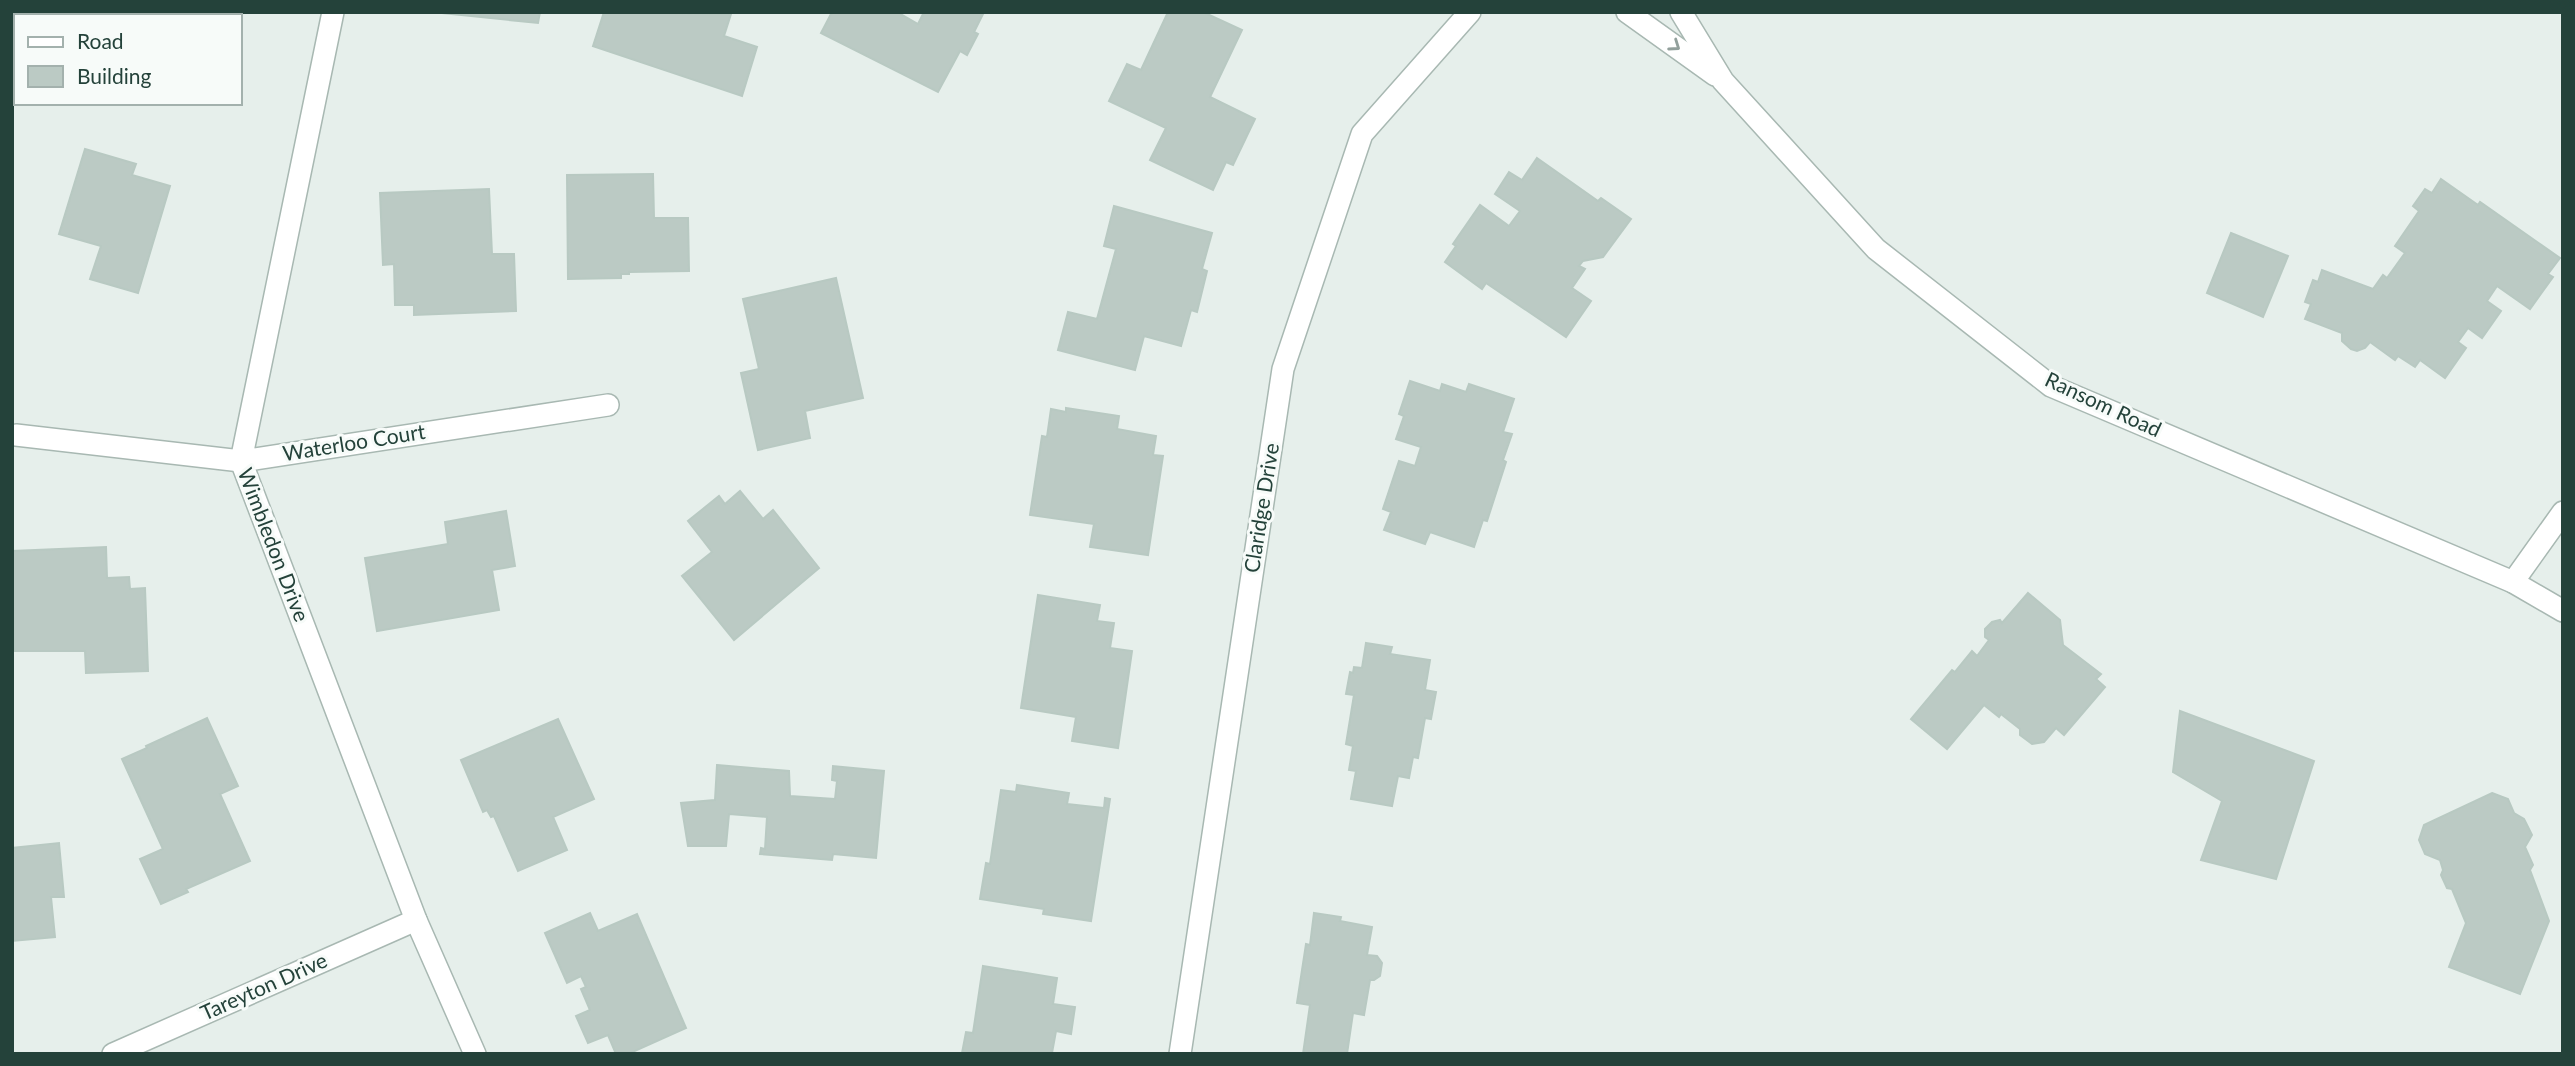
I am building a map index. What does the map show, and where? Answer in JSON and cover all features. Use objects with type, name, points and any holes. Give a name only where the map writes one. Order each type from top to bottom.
[{"type":"street","name":"Wimbledon Drive","points":[[333,12],[240,461],[416,920],[475,1054]]},
{"type":"street","name":"Claridge Drive","points":[[1180,1054],[1283,369],[1362,134],[1470,12]]},
{"type":"street","name":"Ransom Road","points":[[1627,12],[1723,81]]},
{"type":"street","name":"Ransom Road","points":[[1681,12],[1723,81],[1876,249],[2051,386],[2512,582],[2563,611]]},
{"type":"street","name":"Waterloo Court","points":[[16,435],[240,461],[608,405]]},
{"type":"street","points":[[2512,582],[2563,512]]},
{"type":"street","name":"Tareyton Drive","points":[[113,1054],[416,920]]},
{"type":"building","points":[[58,12],[210,12],[210,14]]},
{"type":"building","points":[[432,12],[540,12],[538,23]]},
{"type":"building","points":[[604,12],[731,14],[724,36],[757,47],[742,96],[593,46]]},
{"type":"building","points":[[832,12],[897,12],[918,24],[924,12],[984,12],[974,32],[978,34],[967,55],[960,51],[938,92],[821,33]]},
{"type":"building","points":[[1168,12],[1203,12],[1242,30],[1210,97],[1255,119],[1233,165],[1226,162],[1213,190],[1150,160],[1166,128],[1109,101],[1127,64],[1141,70]]},
{"type":"building","points":[[85,149],[136,164],[132,175],[170,186],[138,293],[90,279],[101,246],[59,234]]},
{"type":"building","points":[[1537,158],[1598,201],[1601,198],[1631,219],[1603,257],[1583,261],[1579,266],[1585,269],[1572,288],[1591,301],[1566,337],[1486,283],[1482,289],[1445,262],[1456,246],[1453,244],[1480,205],[1509,226],[1520,211],[1495,194],[1509,172],[1522,180]]},
{"type":"building","points":[[653,174],[654,218],[688,218],[689,271],[629,272],[621,274],[621,278],[568,279],[567,175]]},
{"type":"building","points":[[2441,179],[2478,205],[2480,202],[2560,258],[2548,274],[2553,277],[2530,309],[2497,286],[2487,301],[2501,311],[2482,338],[2468,328],[2458,342],[2466,348],[2445,378],[2420,360],[2415,367],[2398,356],[2395,360],[2370,342],[2357,351],[2351,349],[2342,341],[2342,333],[2305,319],[2311,304],[2305,302],[2313,280],[2318,282],[2322,270],[2373,289],[2383,275],[2387,278],[2405,253],[2395,246],[2419,211],[2413,206],[2425,189],[2432,193]]},
{"type":"building","points":[[489,189],[492,254],[514,254],[516,311],[414,315],[414,305],[395,305],[394,264],[383,265],[380,193]]},
{"type":"building","points":[[1114,206],[1212,233],[1202,269],[1207,271],[1197,312],[1191,310],[1181,346],[1144,336],[1135,370],[1058,350],[1068,312],[1097,319],[1116,249],[1104,246]]},
{"type":"building","points":[[2231,233],[2288,256],[2263,317],[2207,293]]},
{"type":"building","points":[[836,278],[863,398],[805,411],[810,438],[758,450],[741,373],[759,369],[743,299]]},
{"type":"building","points":[[1410,381],[1440,391],[1442,384],[1466,392],[1469,384],[1514,399],[1503,432],[1512,434],[1503,460],[1506,462],[1487,521],[1483,520],[1474,547],[1430,532],[1425,544],[1384,530],[1391,512],[1383,509],[1399,461],[1415,466],[1421,447],[1396,439],[1404,416],[1399,414]]},
{"type":"building","points":[[1066,408],[1119,416],[1117,429],[1156,436],[1153,455],[1163,456],[1148,555],[1090,547],[1094,524],[1030,515],[1042,436],[1047,437],[1051,409],[1066,412]]},
{"type":"building","points":[[740,491],[763,519],[773,510],[819,568],[734,640],[682,576],[712,552],[688,521],[719,496],[725,504]]},
{"type":"building","points":[[506,511],[515,566],[492,570],[499,610],[377,631],[365,558],[448,544],[445,522]]},
{"type":"building","points":[[106,547],[107,578],[129,577],[130,589],[145,588],[148,671],[86,673],[85,651],[14,651],[12,551]]},
{"type":"building","points":[[2028,593],[2060,620],[2063,645],[2101,674],[2096,679],[2105,687],[2064,735],[2056,728],[2044,742],[2032,744],[2020,735],[2020,729],[1984,705],[1947,749],[1911,719],[1952,670],[1955,672],[1972,651],[1977,656],[1989,640],[1985,637],[1985,629],[1992,622],[2000,620],[2002,623]]},
{"type":"building","points":[[1038,595],[1100,605],[1097,621],[1114,623],[1110,648],[1132,651],[1118,748],[1072,741],[1076,717],[1021,708]]},
{"type":"building","points":[[1366,643],[1392,647],[1390,654],[1430,660],[1425,690],[1436,692],[1431,719],[1425,718],[1418,758],[1413,757],[1409,778],[1398,776],[1392,806],[1351,799],[1356,771],[1349,770],[1353,746],[1346,744],[1354,695],[1346,694],[1350,672],[1353,673],[1354,667],[1362,668]]},
{"type":"building","points":[[2180,711],[2314,761],[2276,879],[2201,860],[2222,801],[2173,772]]},
{"type":"building","points":[[207,718],[238,786],[220,794],[250,861],[186,889],[188,892],[161,904],[140,859],[163,849],[122,759]]},
{"type":"building","points":[[558,719],[594,799],[553,817],[567,850],[518,871],[494,816],[491,817],[487,810],[483,812],[461,760]]},
{"type":"building","points":[[717,765],[789,771],[790,796],[835,799],[837,781],[832,780],[833,766],[884,771],[876,858],[833,854],[832,860],[760,854],[761,848],[765,849],[767,817],[729,814],[726,846],[688,846],[681,803],[715,800]]},
{"type":"building","points":[[1017,785],[1069,793],[1067,804],[1104,808],[1105,798],[1110,799],[1091,921],[1043,914],[1044,909],[980,899],[986,863],[990,864],[1001,790],[1016,792]]},
{"type":"building","points":[[2492,793],[2508,799],[2514,813],[2524,819],[2532,835],[2525,847],[2533,865],[2530,870],[2549,921],[2520,994],[2449,967],[2466,923],[2452,889],[2447,888],[2441,875],[2443,870],[2440,860],[2425,854],[2419,840],[2424,825]]},
{"type":"building","points":[[59,843],[64,897],[51,897],[55,937],[12,941],[12,848]]},
{"type":"building","points":[[590,913],[598,931],[637,914],[686,1028],[628,1054],[616,1054],[608,1035],[588,1043],[576,1016],[590,1010],[581,989],[586,987],[581,976],[567,983],[545,933]]},
{"type":"building","points":[[1314,913],[1341,917],[1340,921],[1372,927],[1367,955],[1377,956],[1382,963],[1380,976],[1370,980],[1364,1015],[1353,1013],[1347,1054],[1303,1054],[1310,1005],[1297,1003],[1306,944],[1310,945]]},
{"type":"building","points":[[983,966],[1057,978],[1053,1004],[1075,1007],[1071,1034],[1056,1031],[1052,1053],[962,1053],[966,1032],[973,1033]]}]
